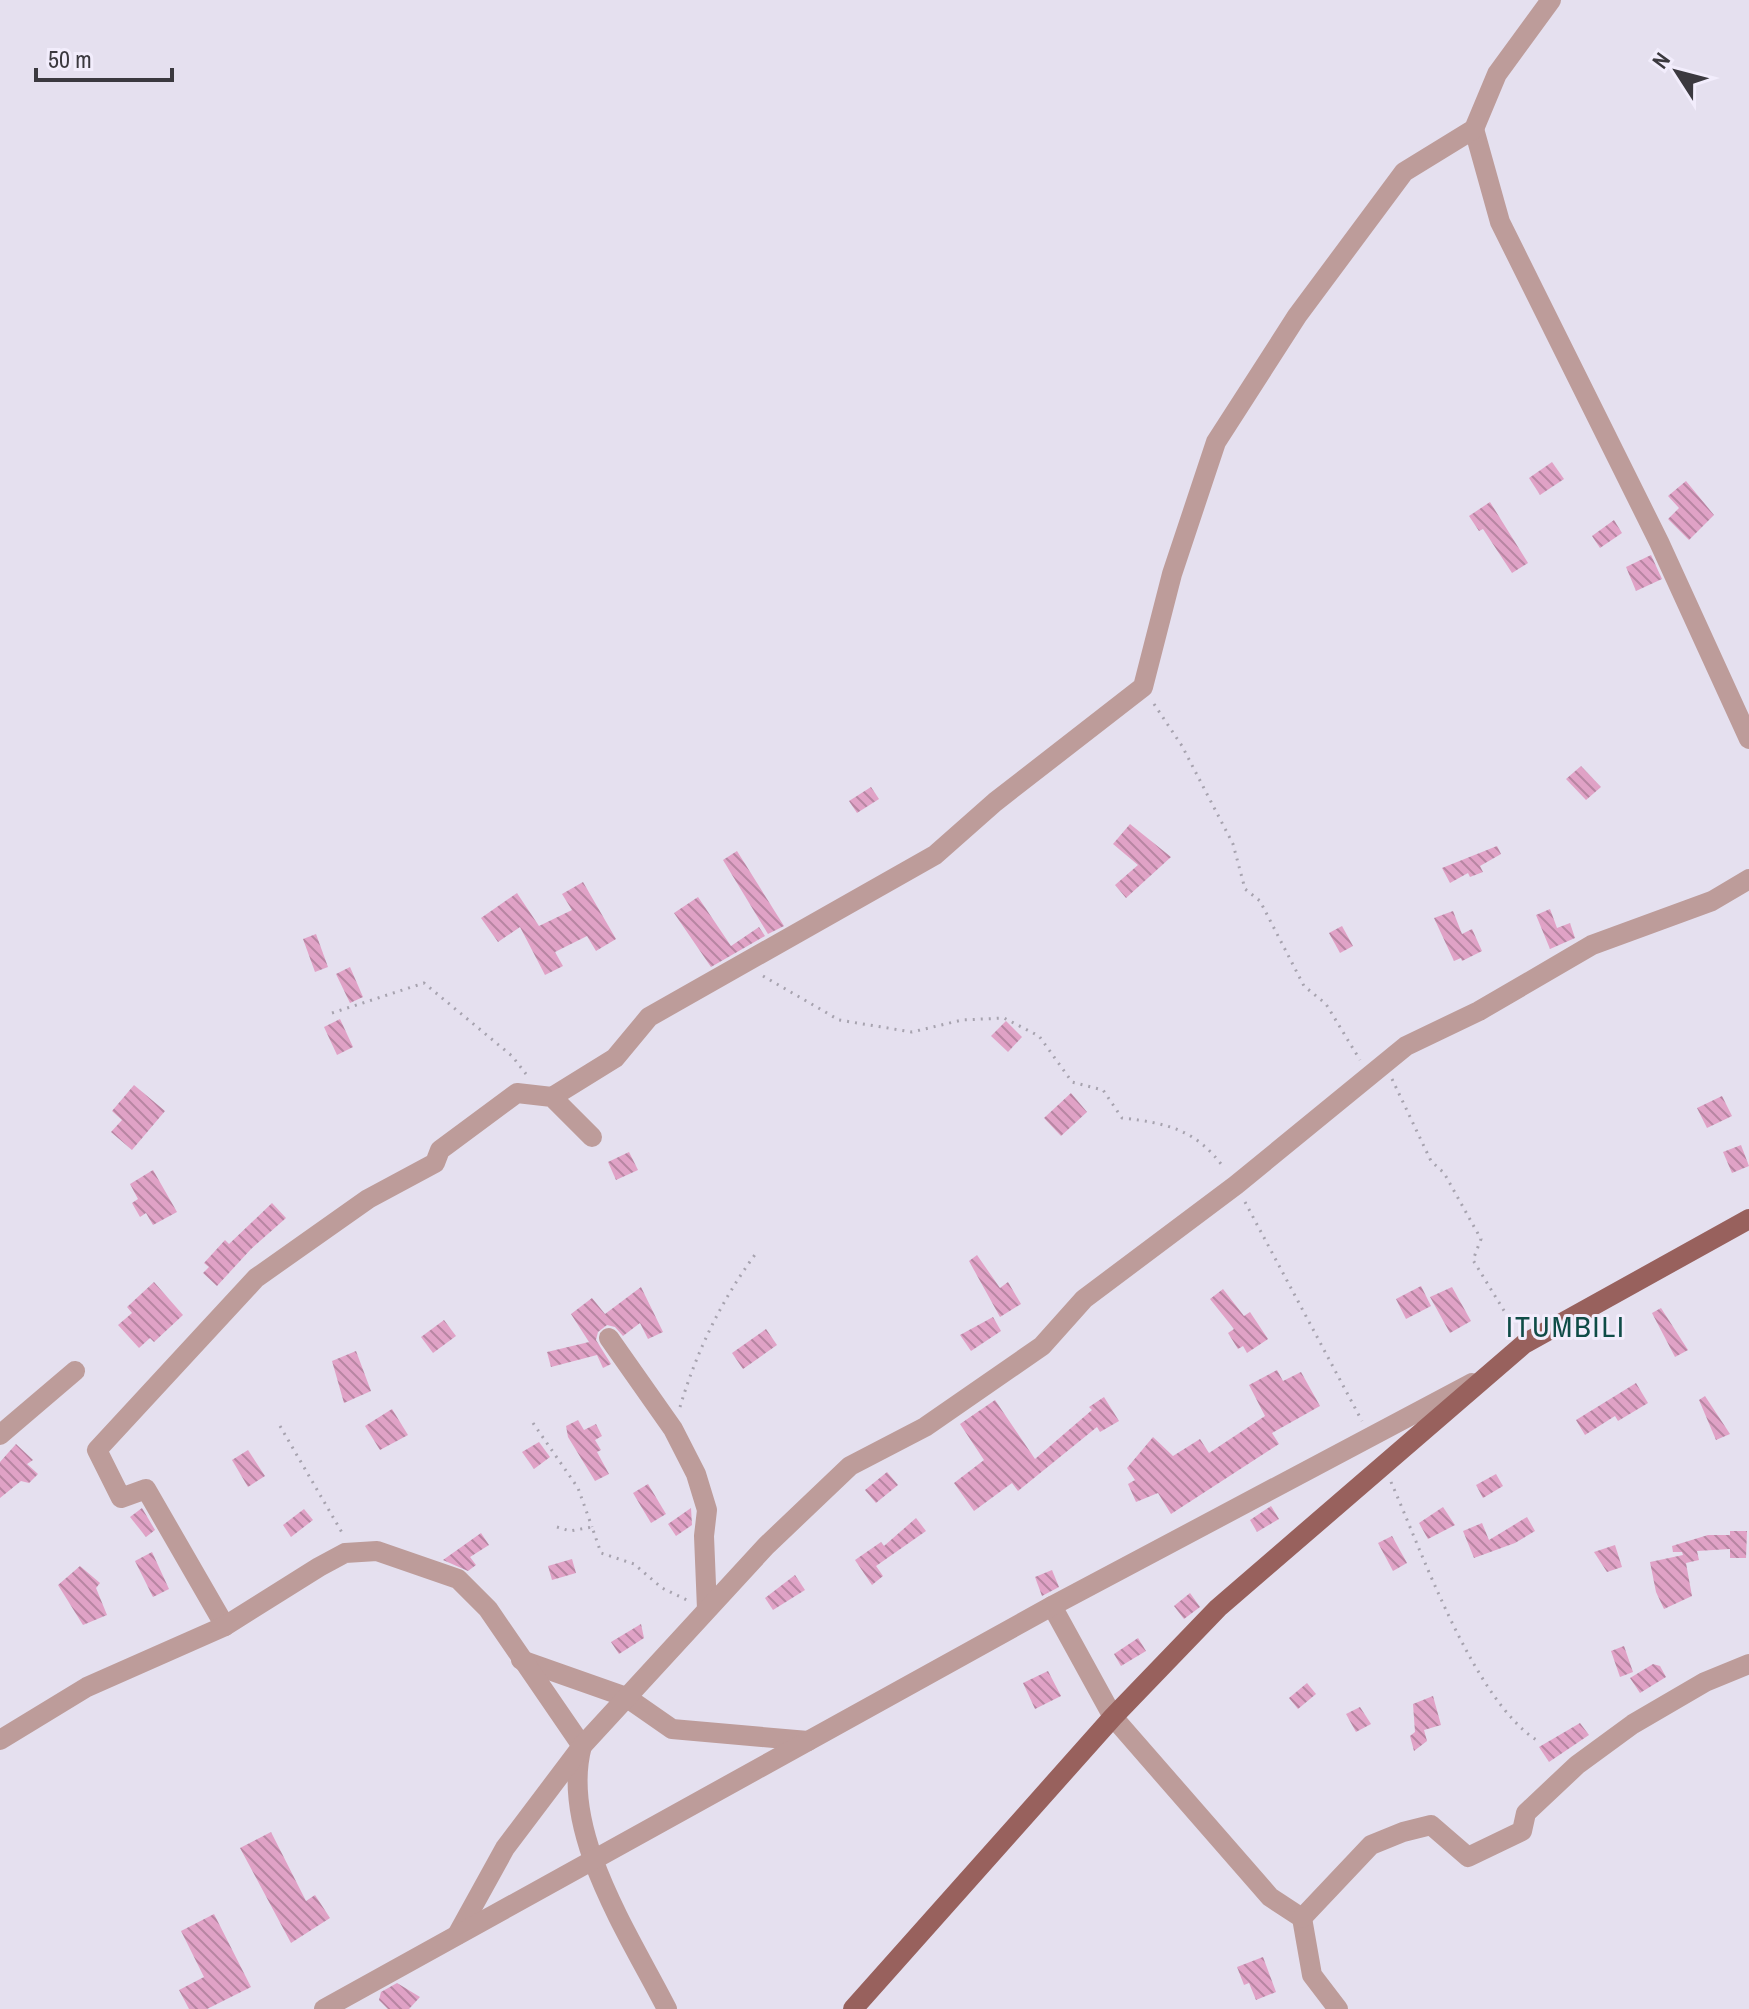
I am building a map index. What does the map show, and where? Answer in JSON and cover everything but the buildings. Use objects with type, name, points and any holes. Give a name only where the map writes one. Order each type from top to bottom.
[{"type":"main road","points":[[853,2009],[1113,1717],[1218,1608],[1384,1468],[1479,1380],[1524,1344],[1749,1219]]},
{"type":"street","points":[[547,1097],[615,1058],[649,1017],[935,855],[995,802],[1143,687],[1172,574],[1216,442],[1297,316],[1404,172],[1474,129],[1497,74],[1551,0]]},
{"type":"street","points":[[1474,129],[1500,222],[1659,542],[1749,739]]},
{"type":"street","points":[[457,1935],[505,1848],[582,1746],[707,1609],[850,1466],[925,1427],[1042,1346],[1084,1299],[1236,1185],[1406,1046],[1479,1011],[1592,945],[1712,901],[1749,879]]},
{"type":"street","points":[[225,1626],[146,1489],[121,1498],[97,1450],[256,1278],[368,1199],[435,1163],[440,1150],[517,1093],[547,1097],[592,1137]]},
{"type":"street","points":[[609,1338],[673,1429],[696,1474],[707,1510],[704,1536],[707,1609]]},
{"type":"street","points":[[0,1435],[75,1371]]},
{"type":"street","points":[[324,2009],[1052,1606],[1479,1380]]},
{"type":"street","points":[[1370,1435],[1384,1468]]},
{"type":"street","points":[[0,1740],[87,1687],[225,1626],[319,1567],[354,1553],[377,1551],[458,1579],[488,1609],[582,1746]]},
{"type":"street","points":[[1052,1606],[1113,1717],[1270,1897],[1302,1918],[1312,1975],[1338,2009]]},
{"type":"street","points":[[521,1660],[626,1697],[672,1729],[808,1741]]},
{"type":"street","points":[[1302,1918],[1371,1845],[1403,1832],[1431,1825],[1468,1857],[1522,1831],[1526,1813],[1589,1757],[1633,1724],[1705,1682],[1749,1664]]},
{"type":"street","points":[[582,1746],[578,1760],[580,1797],[591,1860],[667,2009]]},
{"type":"path","points":[[1143,687],[1182,746],[1233,844],[1245,889],[1260,901],[1304,986],[1326,1004],[1378,1071],[1431,1161],[1444,1173],[1481,1239],[1473,1260],[1524,1344]]},
{"type":"path","points":[[740,963],[839,1020],[912,1032],[962,1020],[997,1018]]},
{"type":"path","points":[[332,1013],[424,983],[512,1056],[547,1097]]},
{"type":"path","points":[[673,1429],[691,1369],[728,1291],[757,1252]]},
{"type":"path","points":[[533,1423],[564,1465],[601,1553],[634,1564],[662,1588],[707,1609]]},
{"type":"path","points":[[280,1426],[354,1553]]},
{"type":"path","points":[[1384,1468],[1470,1653],[1491,1691],[1524,1732],[1538,1741]]},
{"type":"path","points":[[557,1527],[570,1531],[592,1527]]},
{"type":"district","name":"ITUMBILI","points":[[1566,1326]]}]
